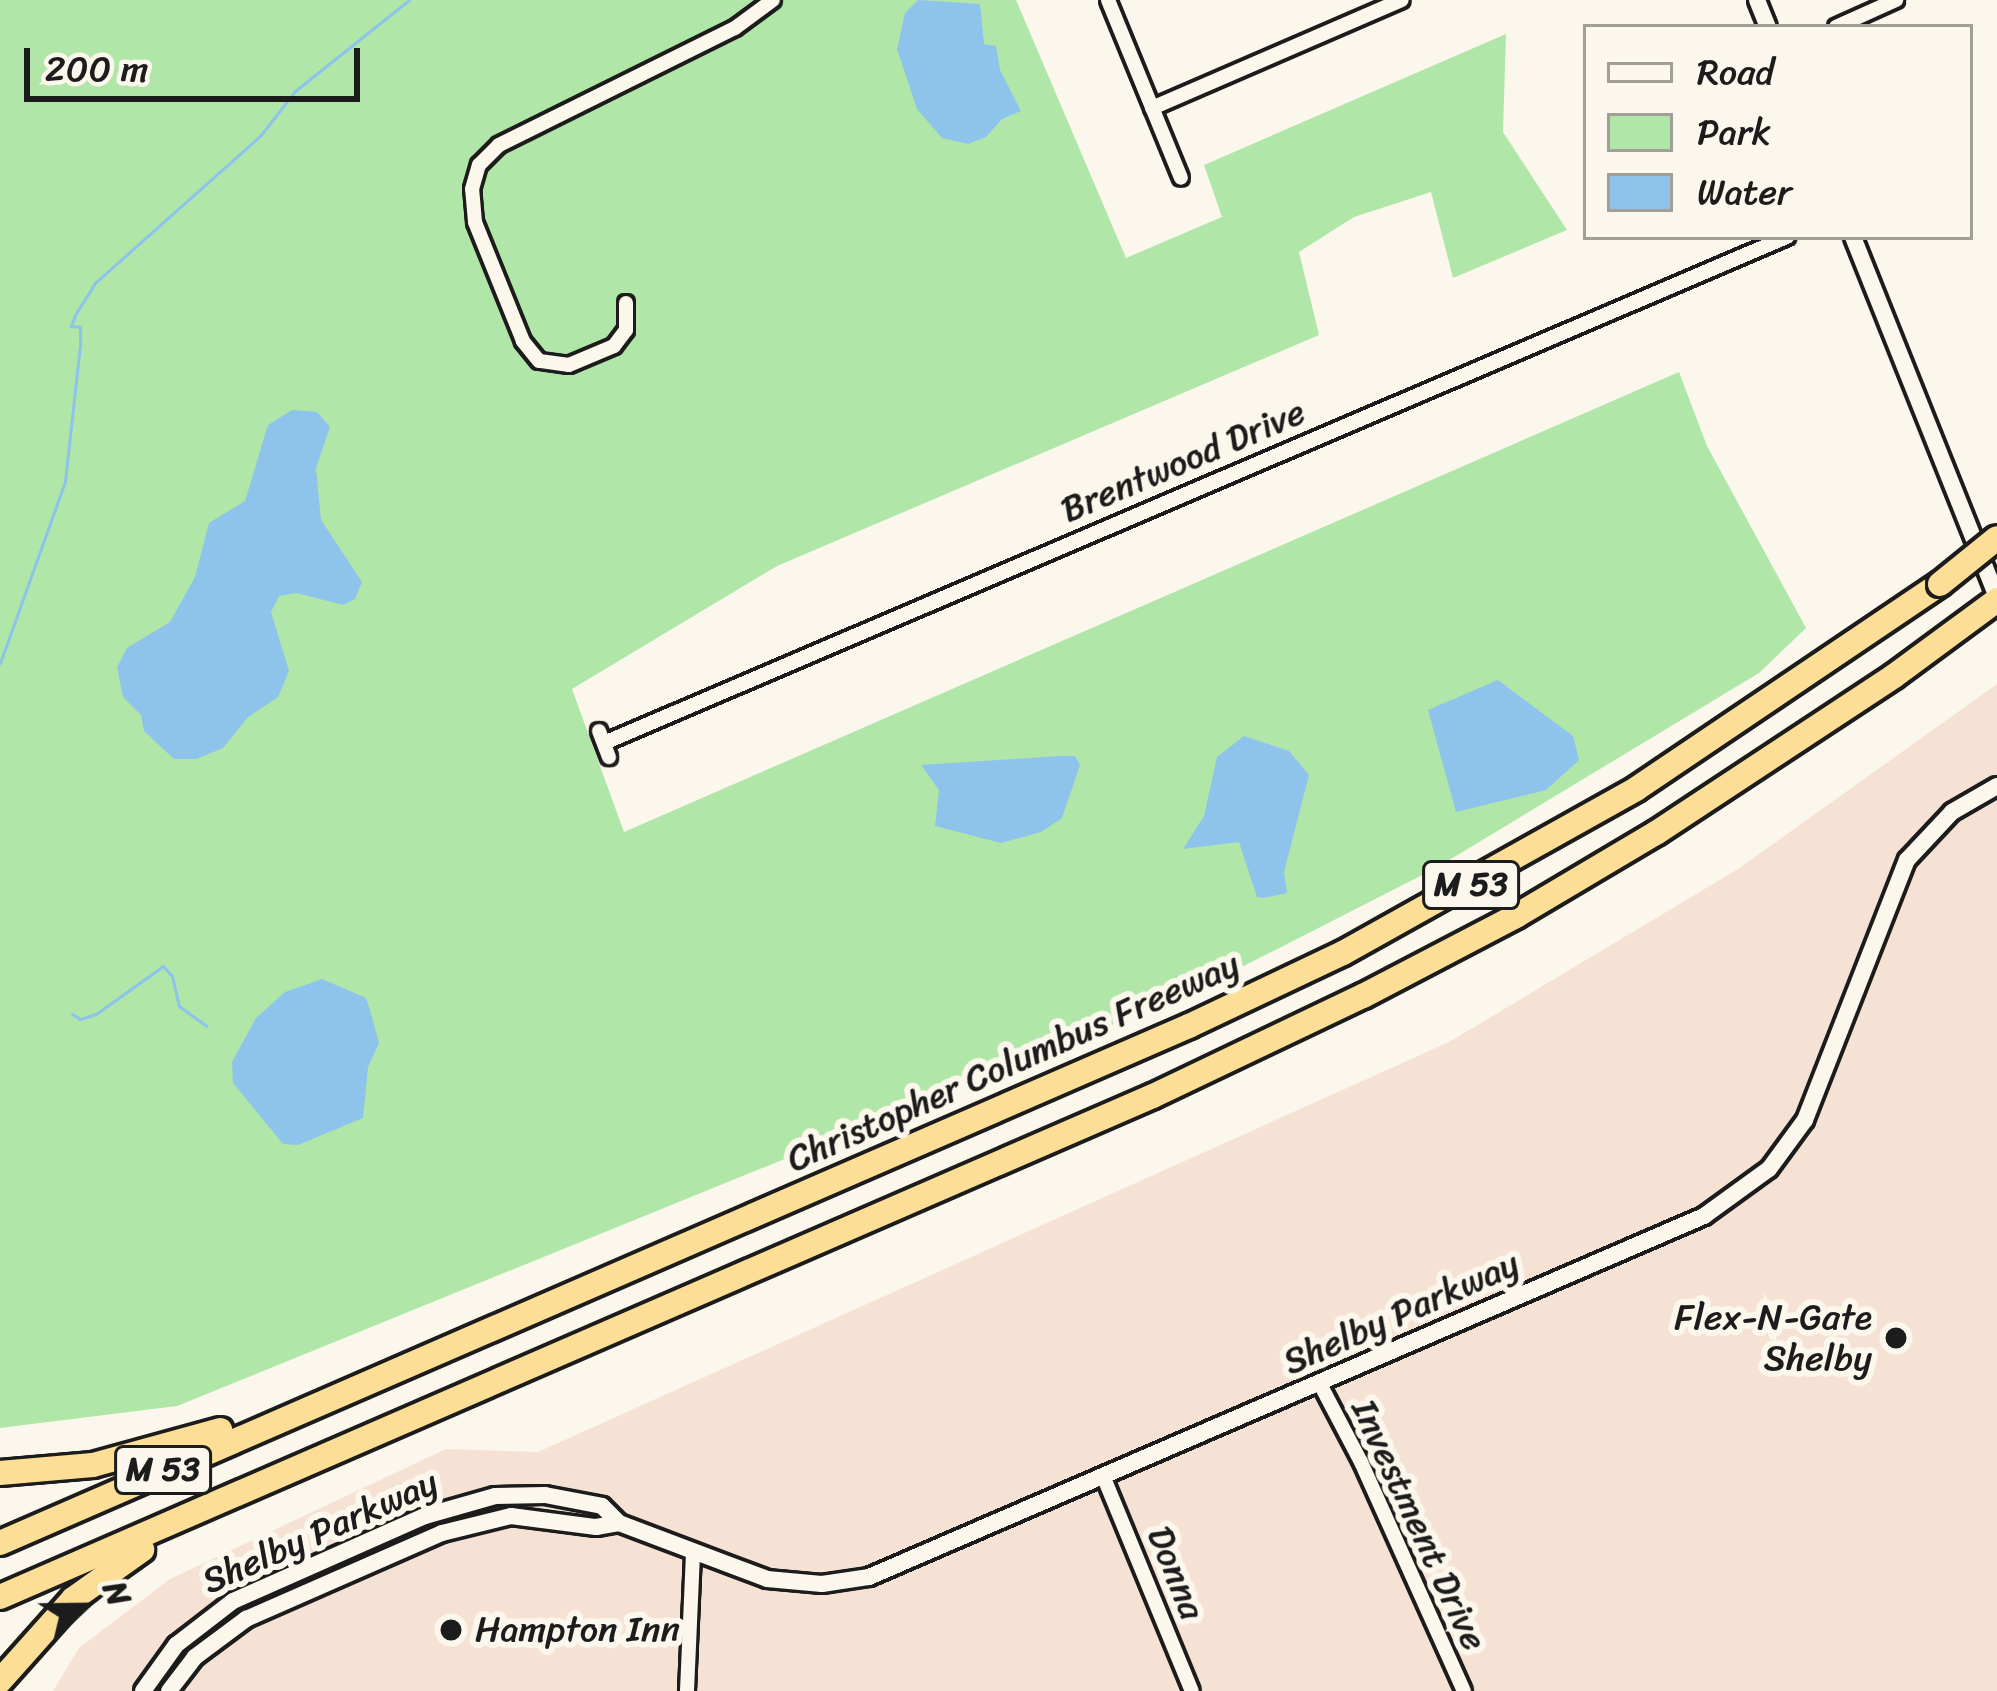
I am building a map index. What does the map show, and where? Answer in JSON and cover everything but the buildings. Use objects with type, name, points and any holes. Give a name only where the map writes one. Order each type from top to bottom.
[{"type":"highway","name":"Christopher Columbus Freeway","points":[[0,1543],[1169,1035],[1388,931],[1636,789],[1940,584],[1997,538]]},
{"type":"highway","name":"M 53","points":[[0,1597],[1154,1096],[1363,996],[1516,916],[1656,833],[1955,633],[1997,599]]},
{"type":"highway","points":[[0,1473],[76,1467],[152,1451],[326,1398]]},
{"type":"highway","points":[[0,1682],[42,1628],[120,1562],[304,1467]]},
{"type":"street","points":[[626,302],[626,330],[614,346],[569,365],[539,361],[523,341],[475,222],[472,189],[479,165],[499,145],[735,28],[773,0]]},
{"type":"street","points":[[1108,0],[1181,178]]},
{"type":"street","points":[[1152,108],[1402,0]]},
{"type":"street","points":[[1843,24],[1896,0]]},
{"type":"street","name":"Brentwood Drive","points":[[604,744],[1780,240]]},
{"type":"street","points":[[1854,240],[1997,599]]},
{"type":"street","name":"Shelby Parkway","points":[[143,1691],[176,1645],[233,1601],[399,1526],[480,1498],[565,1497],[602,1506],[619,1523],[693,1553],[785,1583],[854,1581],[905,1564],[1688,1224],[1756,1182],[1788,1146],[1811,1107],[1907,860],[1952,812],[1997,786]]},
{"type":"street","name":"Investment Drive","points":[[1320,1384],[1361,1462],[1464,1691]]},
{"type":"street","name":"Donna","points":[[1104,1478],[1192,1691]]},
{"type":"street","points":[[470,1523],[481,1511],[480,1498]]},
{"type":"street","name":"Shelby Parkway","points":[[169,1691],[195,1657],[246,1619],[470,1523],[533,1516],[596,1526],[619,1523]]},
{"type":"street","points":[[687,1691],[693,1553]]},
{"type":"shaded area","points":[[1997,684],[1997,1691],[53,1691],[79,1648],[170,1579],[446,1449],[538,1452],[1449,1042],[1738,869]]},
{"type":"green space","points":[[0,0],[1016,0],[1126,258],[1222,217],[1204,165],[1506,34],[1503,132],[1567,230],[1453,278],[1431,192],[1354,217],[1299,252],[1319,335],[777,566],[572,689],[624,832],[1679,372],[1707,446],[1806,628],[1759,673],[1436,868],[1183,997],[177,1406],[0,1428]]},
{"type":"water","points":[[918,0],[980,4],[984,44],[996,46],[1000,70],[1021,111],[1002,119],[986,137],[968,144],[942,138],[917,109],[897,49],[905,13]]},
{"type":"water","points":[[292,410],[317,412],[330,427],[316,468],[321,520],[362,582],[355,599],[343,605],[297,593],[279,596],[271,612],[289,671],[278,697],[248,717],[223,748],[196,759],[174,759],[144,731],[141,715],[123,697],[117,667],[127,648],[170,622],[195,577],[209,523],[245,501],[268,425]]},
{"type":"water","points":[[1498,680],[1573,736],[1579,760],[1546,790],[1456,812],[1428,710]]},
{"type":"water","points":[[1244,736],[1289,751],[1309,775],[1284,872],[1287,893],[1263,898],[1257,897],[1239,842],[1183,849],[1204,816],[1217,757]]},
{"type":"water","points":[[1075,756],[1080,765],[1062,818],[1041,832],[1001,843],[935,826],[939,790],[921,765]]},
{"type":"water","points":[[322,979],[366,998],[370,1010],[379,1043],[368,1067],[363,1118],[298,1145],[283,1144],[233,1083],[232,1062],[256,1018],[285,992]]},
{"type":"waterway","points":[[0,663],[65,481],[80,346],[80,327],[71,326],[75,315],[96,282],[261,135],[295,91],[409,0]]},
{"type":"waterway","points":[[72,1014],[80,1019],[96,1014],[163,966],[172,976],[179,1006],[207,1026]]},
{"type":"place","name":"Flex-N-Gate Shelby","points":[[1896,1338]]},
{"type":"place","name":"Hampton Inn","points":[[451,1630]]}]
